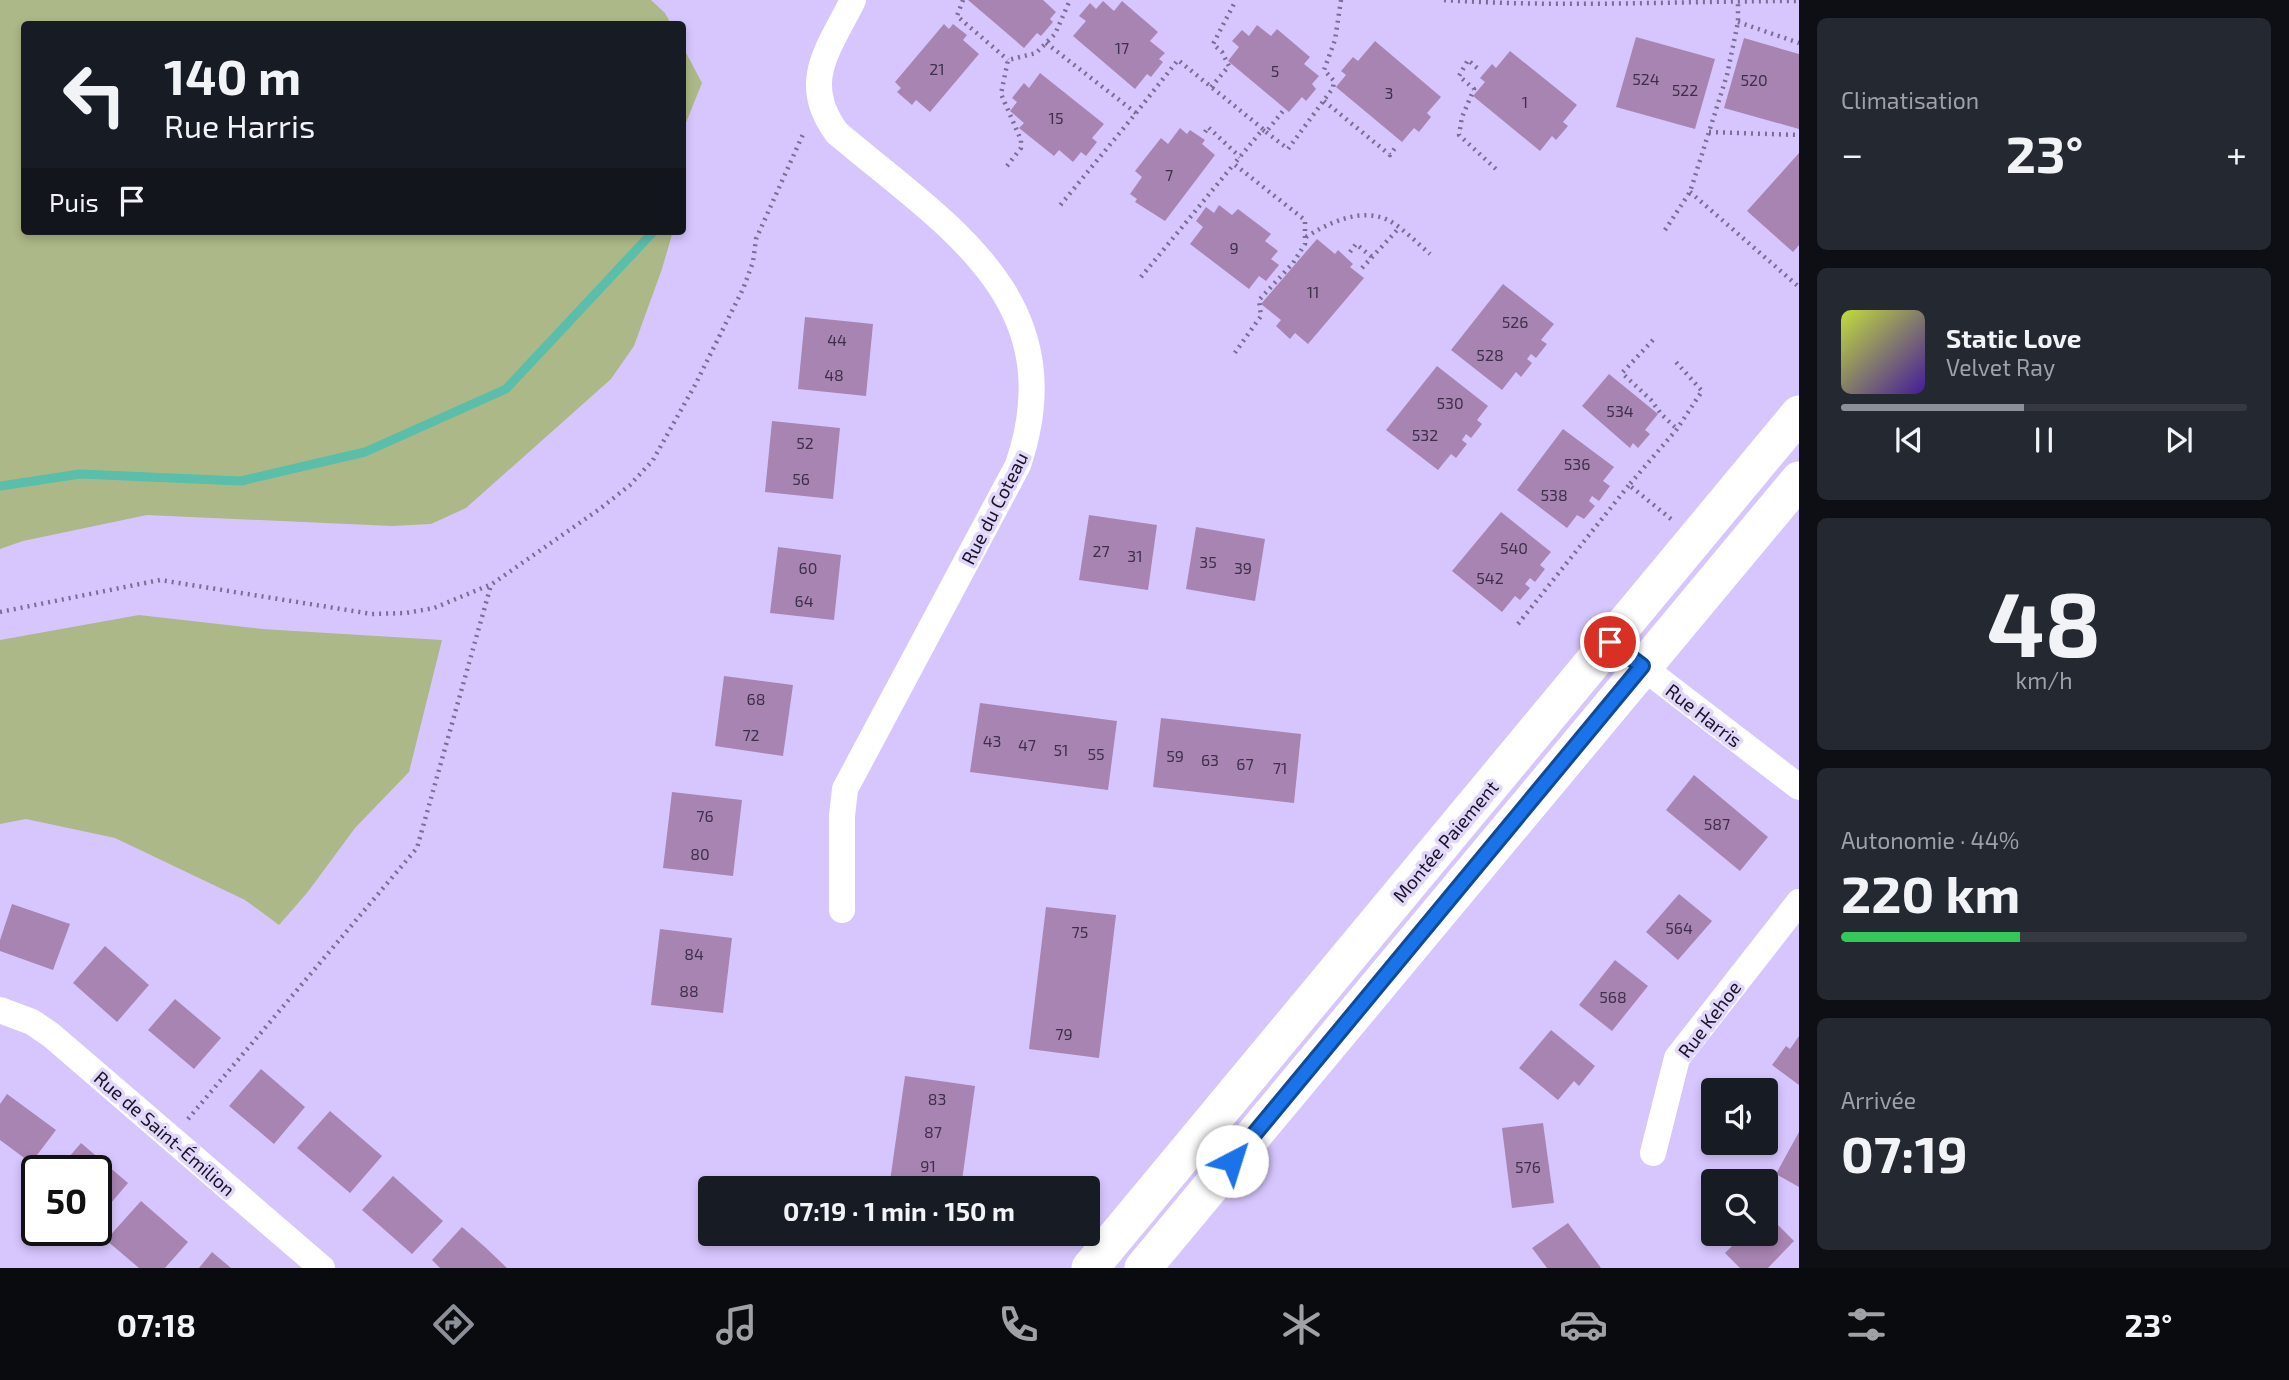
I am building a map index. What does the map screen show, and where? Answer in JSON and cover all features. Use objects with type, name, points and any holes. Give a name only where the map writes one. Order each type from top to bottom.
[{"type":"main road","name":"Montée Paiement","points":[[1090,1268],[1799,414]]},
{"type":"main road","name":"Montée Paiement","points":[[1143,1268],[1799,480]]},
{"type":"street","points":[[819,100],[818,80],[823,60],[853,0]]},
{"type":"street","name":"Rue du Coteau","points":[[819,100],[837,133],[946,225],[975,251],[992,271],[1021,325],[1031,358],[1032,387],[1032,416],[1028,439],[1018,466],[845,789],[842,816],[842,910]]},
{"type":"street","name":"Rue Harris","points":[[1610,642],[1799,787]]},
{"type":"street","name":"Rue Kehoe","points":[[1653,1153],[1677,1058],[1799,902]]},
{"type":"street","name":"Rue de Saint-Émilion","points":[[0,1010],[32,1021],[51,1035],[322,1268]]},
{"type":"path","points":[[963,0],[957,16],[1008,60]]},
{"type":"path","points":[[1008,60],[1037,53],[1055,34],[1070,0]]},
{"type":"path","points":[[1212,87],[1229,65],[1223,52],[1213,44],[1236,0]]},
{"type":"path","points":[[1058,208],[1178,60],[1288,149],[1334,88],[1334,81],[1324,70],[1335,40],[1341,0]]},
{"type":"path","points":[[1444,0],[1579,5],[1799,1]]},
{"type":"path","points":[[1665,230],[1690,192],[1727,75],[1738,22],[1738,1]]},
{"type":"path","points":[[1738,22],[1799,43]]},
{"type":"path","points":[[1046,43],[1136,113]]},
{"type":"path","points":[[1007,166],[1021,148],[1021,140],[1001,94],[1008,60]]},
{"type":"path","points":[[1477,68],[1468,60],[1459,76],[1474,89],[1462,117],[1459,135],[1497,170]]},
{"type":"path","points":[[0,612],[160,580],[373,614],[406,613],[434,608],[492,584],[601,508],[630,485],[653,460],[695,385],[743,289],[753,262],[756,239],[819,100]]},
{"type":"path","points":[[1324,101],[1390,155],[1395,148]]},
{"type":"path","points":[[1141,277],[1234,163],[1283,111]]},
{"type":"path","points":[[1205,132],[1208,127],[1240,157]]},
{"type":"path","points":[[1709,132],[1799,135]]},
{"type":"path","points":[[1234,163],[1305,220],[1305,244],[1293,263],[1259,300],[1261,316],[1234,354]]},
{"type":"path","points":[[1690,192],[1799,286]]},
{"type":"path","points":[[1305,237],[1326,224],[1361,215],[1386,219],[1430,254]]},
{"type":"path","points":[[1362,268],[1399,228]]},
{"type":"path","points":[[1350,252],[1356,244],[1372,257]]},
{"type":"path","points":[[1653,340],[1622,373],[1677,429]]},
{"type":"path","points":[[1518,624],[1677,429],[1702,391],[1676,362]]},
{"type":"path","points":[[1629,485],[1678,525]]},
{"type":"path","points":[[172,1139],[417,848],[492,584]]},
{"type":"green space","points":[[0,0],[651,0],[665,13],[669,21],[21,21],[21,235],[672,235],[634,346],[611,379],[466,508],[431,524],[392,526],[147,515],[23,541],[0,549]]},
{"type":"green space","points":[[686,53],[702,83],[686,123]]},
{"type":"green space","points":[[139,615],[262,629],[442,640],[409,772],[355,828],[307,893],[279,925],[245,900],[115,838],[26,819],[0,824],[0,640]]},
{"type":"building","points":[[968,0],[1043,0],[1056,12],[1050,19],[1053,22],[1041,36],[1037,33],[1024,48]]},
{"type":"building","points":[[1103,1],[1114,11],[1122,1],[1158,32],[1150,41],[1165,53],[1159,59],[1163,62],[1151,77],[1147,74],[1135,89],[1073,36],[1086,21],[1079,16],[1090,3],[1096,9]]},
{"type":"building","points":[[944,24],[949,29],[953,24],[967,35],[963,40],[979,54],[930,112],[916,100],[912,105],[897,92],[901,88],[895,82]]},
{"type":"building","points":[[1257,25],[1271,36],[1277,29],[1310,57],[1304,64],[1319,76],[1312,84],[1316,89],[1306,101],[1302,97],[1289,112],[1228,61],[1239,47],[1232,41],[1242,30],[1249,36]]},
{"type":"building","points":[[1636,37],[1715,59],[1695,129],[1616,107]]},
{"type":"building","points":[[1744,38],[1799,54],[1799,129],[1724,108]]},
{"type":"building","points":[[1375,41],[1441,97],[1427,113],[1431,117],[1419,132],[1414,128],[1402,142],[1336,87],[1346,75],[1341,71],[1353,57],[1358,61]]},
{"type":"building","points":[[1510,51],[1577,105],[1563,122],[1568,126],[1556,140],[1552,136],[1540,151],[1473,96],[1485,82],[1480,78],[1492,64],[1496,68]]},
{"type":"building","points":[[1040,73],[1104,124],[1092,138],[1097,142],[1086,156],[1081,152],[1073,162],[1059,150],[1054,156],[1019,128],[1024,123],[1010,111],[1017,102],[1012,98],[1024,83],[1029,88]]},
{"type":"building","points":[[1180,128],[1187,134],[1190,130],[1205,140],[1202,144],[1215,155],[1165,221],[1135,202],[1137,199],[1130,194],[1142,177],[1135,171],[1161,138],[1168,144]]},
{"type":"building","points":[[1799,153],[1799,245],[1793,252],[1747,211]]},
{"type":"building","points":[[1219,205],[1232,215],[1238,209],[1271,234],[1265,241],[1278,251],[1271,259],[1279,265],[1266,281],[1259,276],[1249,289],[1190,244],[1203,227],[1196,221],[1206,207],[1214,213]]},
{"type":"building","points":[[1317,239],[1335,254],[1338,250],[1353,264],[1350,267],[1364,278],[1308,344],[1295,333],[1290,339],[1276,326],[1281,320],[1261,304]]},
{"type":"building","points":[[1503,284],[1554,324],[1541,340],[1547,344],[1536,358],[1531,354],[1527,359],[1532,363],[1521,377],[1516,372],[1502,390],[1451,350]]},
{"type":"building","points":[[805,317],[873,324],[866,396],[798,389]]},
{"type":"building","points":[[1437,366],[1488,406],[1477,420],[1482,424],[1471,438],[1466,434],[1462,440],[1467,444],[1456,458],[1451,454],[1438,470],[1386,430]]},
{"type":"building","points":[[1609,374],[1658,414],[1645,430],[1650,434],[1638,448],[1633,443],[1630,448],[1582,406]]},
{"type":"building","points":[[772,421],[840,428],[833,499],[765,492]]},
{"type":"building","points":[[1563,429],[1614,467],[1603,481],[1610,486],[1599,501],[1592,496],[1589,501],[1595,506],[1584,519],[1577,515],[1567,528],[1517,490]]},
{"type":"building","points":[[1501,512],[1551,552],[1540,565],[1545,569],[1535,582],[1530,578],[1525,584],[1530,588],[1520,600],[1515,596],[1502,612],[1452,571]]},
{"type":"building","points":[[1089,515],[1157,525],[1148,590],[1079,580]]},
{"type":"building","points":[[1196,527],[1265,539],[1255,601],[1186,589]]},
{"type":"building","points":[[778,547],[841,555],[834,620],[770,613]]},
{"type":"building","points":[[724,676],[793,685],[783,756],[715,746]]},
{"type":"building","points":[[980,703],[1117,721],[1108,790],[970,772]]},
{"type":"building","points":[[1161,718],[1301,734],[1294,803],[1153,787]]},
{"type":"building","points":[[1694,775],[1768,837],[1740,871],[1666,810]]},
{"type":"building","points":[[672,792],[742,800],[733,876],[663,868]]},
{"type":"building","points":[[1679,894],[1712,921],[1678,960],[1646,932]]},
{"type":"building","points":[[12,904],[70,924],[53,970],[0,951],[0,940]]},
{"type":"building","points":[[1046,907],[1116,915],[1099,1058],[1029,1049]]},
{"type":"building","points":[[660,929],[732,938],[723,1013],[651,1005]]},
{"type":"building","points":[[105,946],[149,985],[117,1022],[73,983]]},
{"type":"building","points":[[1615,960],[1648,986],[1612,1031],[1579,1005]]},
{"type":"building","points":[[175,999],[221,1038],[194,1069],[148,1030]]},
{"type":"building","points":[[1551,1030],[1595,1066],[1579,1086],[1574,1081],[1558,1100],[1519,1068]]},
{"type":"building","points":[[1799,1036],[1799,1085],[1772,1065],[1786,1046],[1790,1049]]},
{"type":"building","points":[[261,1069],[305,1107],[274,1144],[229,1106]]},
{"type":"building","points":[[905,1076],[975,1086],[963,1176],[891,1176]]},
{"type":"building","points":[[7,1094],[56,1130],[37,1155],[21,1156],[0,1140],[0,1104]]},
{"type":"building","points":[[330,1111],[382,1156],[350,1193],[297,1148]]},
{"type":"building","points":[[1543,1123],[1554,1203],[1512,1208],[1502,1128]]},
{"type":"building","points":[[1799,1132],[1799,1187],[1778,1175]]},
{"type":"building","points":[[81,1143],[95,1155],[71,1155]]},
{"type":"building","points":[[112,1169],[128,1183],[112,1202]]},
{"type":"building","points":[[393,1176],[443,1221],[412,1254],[362,1210]]},
{"type":"building","points":[[141,1201],[188,1242],[165,1268],[139,1268],[112,1245],[112,1233]]},
{"type":"building","points":[[1568,1223],[1601,1268],[1547,1268],[1532,1248]]},
{"type":"building","points":[[1778,1225],[1794,1241],[1768,1268],[1740,1268],[1725,1253],[1732,1246],[1778,1246]]},
{"type":"building","points":[[462,1227],[507,1268],[440,1268],[432,1260]]},
{"type":"building","points":[[212,1252],[231,1268],[199,1268]]},
{"type":"waterway","points":[[0,486],[80,474],[241,481],[365,452],[506,389],[650,235]]},
{"type":"route","points":[[1232,1161],[1642,666],[1610,642]]}]
